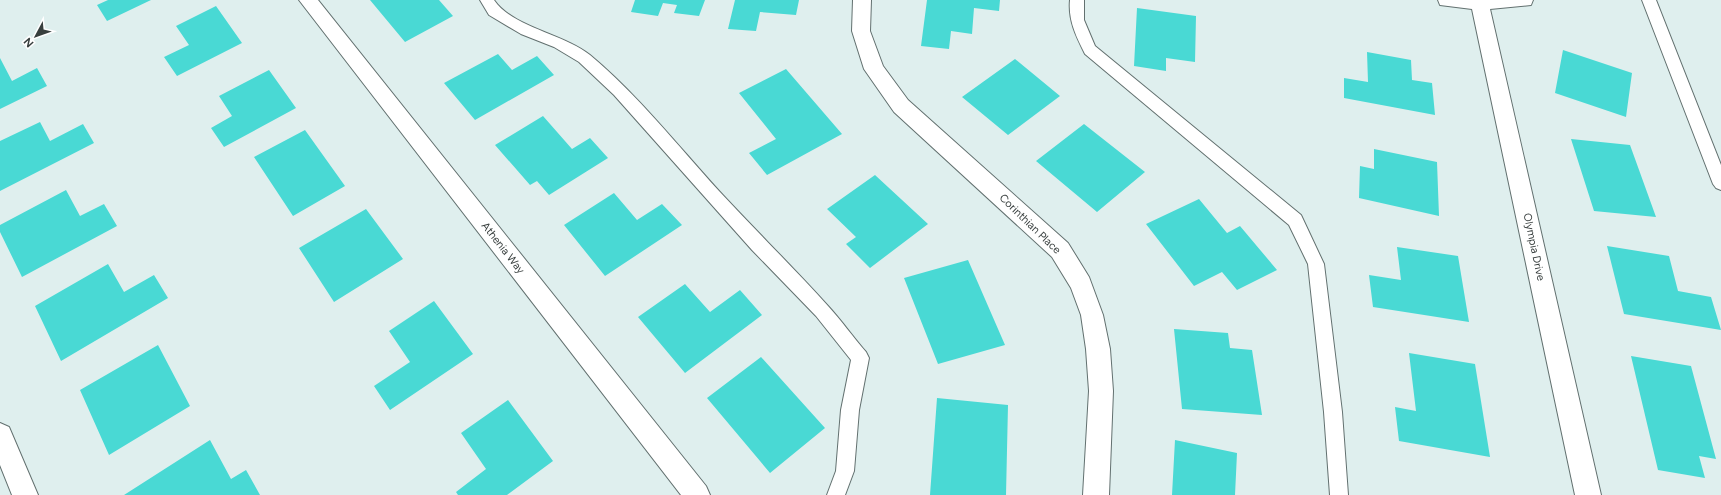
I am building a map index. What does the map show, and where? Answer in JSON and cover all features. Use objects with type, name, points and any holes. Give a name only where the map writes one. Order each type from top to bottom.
[{"type":"street","name":"Athenia Way","points":[[308,0],[697,495]]},
{"type":"street","name":"Corinthian Place","points":[[862,0],[861,31],[874,69],[901,106],[1060,250],[1081,284],[1092,315],[1098,349],[1100,377],[1096,495]]},
{"type":"street","points":[[1447,0],[1479,2],[1524,0]]},
{"type":"street","name":"Olympia Drive","points":[[1479,2],[1588,495]]},
{"type":"street","points":[[0,435],[25,495]]},
{"type":"lane","points":[[487,0],[494,11],[526,30],[559,43],[584,58],[619,91],[758,245],[822,311],[860,358],[850,410],[845,471],[836,495]]},
{"type":"lane","points":[[1077,0],[1076,10],[1079,30],[1090,50],[1295,220],[1316,264],[1333,412],[1339,495]]},
{"type":"lane","points":[[1649,0],[1721,184]]},
{"type":"building","points":[[108,0],[151,0],[107,21],[97,5]]},
{"type":"building","points":[[370,0],[439,0],[453,16],[405,42]]},
{"type":"building","points":[[635,0],[705,0],[699,16],[674,13],[677,5],[663,3],[658,16],[631,12]]},
{"type":"building","points":[[735,0],[799,0],[796,15],[760,12],[756,31],[728,29]]},
{"type":"building","points":[[927,0],[1000,0],[999,11],[974,8],[972,34],[951,31],[949,49],[921,46]]},
{"type":"building","points":[[216,6],[242,43],[177,76],[164,57],[189,45],[176,26]]},
{"type":"building","points":[[1137,8],[1196,16],[1195,62],[1166,58],[1166,71],[1134,66]]},
{"type":"building","points":[[1563,50],[1632,73],[1626,117],[1555,93]]},
{"type":"building","points":[[1367,52],[1411,60],[1412,80],[1432,83],[1435,115],[1344,98],[1344,78],[1368,82]]},
{"type":"building","points":[[498,54],[512,70],[537,56],[554,75],[475,120],[444,83]]},
{"type":"building","points":[[0,58],[12,81],[37,68],[47,86],[0,109]]},
{"type":"building","points":[[1015,59],[1060,96],[1008,135],[962,97]]},
{"type":"building","points":[[786,69],[842,134],[767,175],[749,153],[776,139],[739,93]]},
{"type":"building","points":[[269,70],[296,108],[224,147],[211,128],[232,116],[219,96]]},
{"type":"building","points":[[543,116],[572,149],[590,138],[608,158],[549,195],[537,181],[530,185],[495,145]]},
{"type":"building","points":[[40,122],[50,141],[83,124],[94,143],[0,191],[0,141]]},
{"type":"building","points":[[1084,124],[1145,172],[1097,212],[1036,161]]},
{"type":"building","points":[[305,130],[345,186],[293,216],[254,157]]},
{"type":"building","points":[[1571,139],[1630,145],[1656,217],[1594,211]]},
{"type":"building","points":[[1374,149],[1437,162],[1439,216],[1359,198],[1360,166],[1374,169]]},
{"type":"building","points":[[875,175],[928,224],[870,268],[846,244],[856,237],[827,209]]},
{"type":"building","points":[[66,190],[80,216],[104,204],[117,226],[22,277],[0,232],[0,225]]},
{"type":"building","points":[[614,193],[637,220],[662,204],[682,225],[605,276],[564,225]]},
{"type":"building","points":[[1199,199],[1227,233],[1240,226],[1277,270],[1237,290],[1222,272],[1194,286],[1146,224]]},
{"type":"building","points":[[366,209],[403,259],[334,302],[299,248]]},
{"type":"building","points":[[1607,246],[1669,256],[1678,291],[1711,297],[1721,330],[1624,314]]},
{"type":"building","points":[[1397,247],[1458,256],[1469,322],[1373,307],[1369,275],[1401,280]]},
{"type":"building","points":[[968,260],[1005,345],[938,364],[904,278]]},
{"type":"building","points":[[108,264],[124,292],[154,275],[168,298],[61,361],[35,306]]},
{"type":"building","points":[[685,284],[710,312],[740,290],[762,315],[685,373],[638,317]]},
{"type":"building","points":[[434,301],[473,354],[390,410],[374,386],[410,362],[389,331]]},
{"type":"building","points":[[1174,329],[1228,333],[1230,348],[1252,350],[1262,415],[1182,409]]},
{"type":"building","points":[[158,345],[190,406],[109,455],[80,390]]},
{"type":"building","points":[[1409,353],[1475,364],[1490,457],[1399,441],[1395,407],[1416,411]]},
{"type":"building","points":[[1631,356],[1691,366],[1716,459],[1699,456],[1705,478],[1658,470]]},
{"type":"building","points":[[761,357],[825,428],[770,473],[707,398]]},
{"type":"building","points":[[937,398],[1008,405],[1006,495],[930,495]]},
{"type":"building","points":[[508,400],[553,461],[507,495],[458,495],[456,492],[486,469],[461,433]]},
{"type":"building","points":[[210,440],[231,479],[246,470],[260,495],[124,495]]},
{"type":"building","points":[[1175,440],[1237,453],[1235,495],[1172,495]]}]
